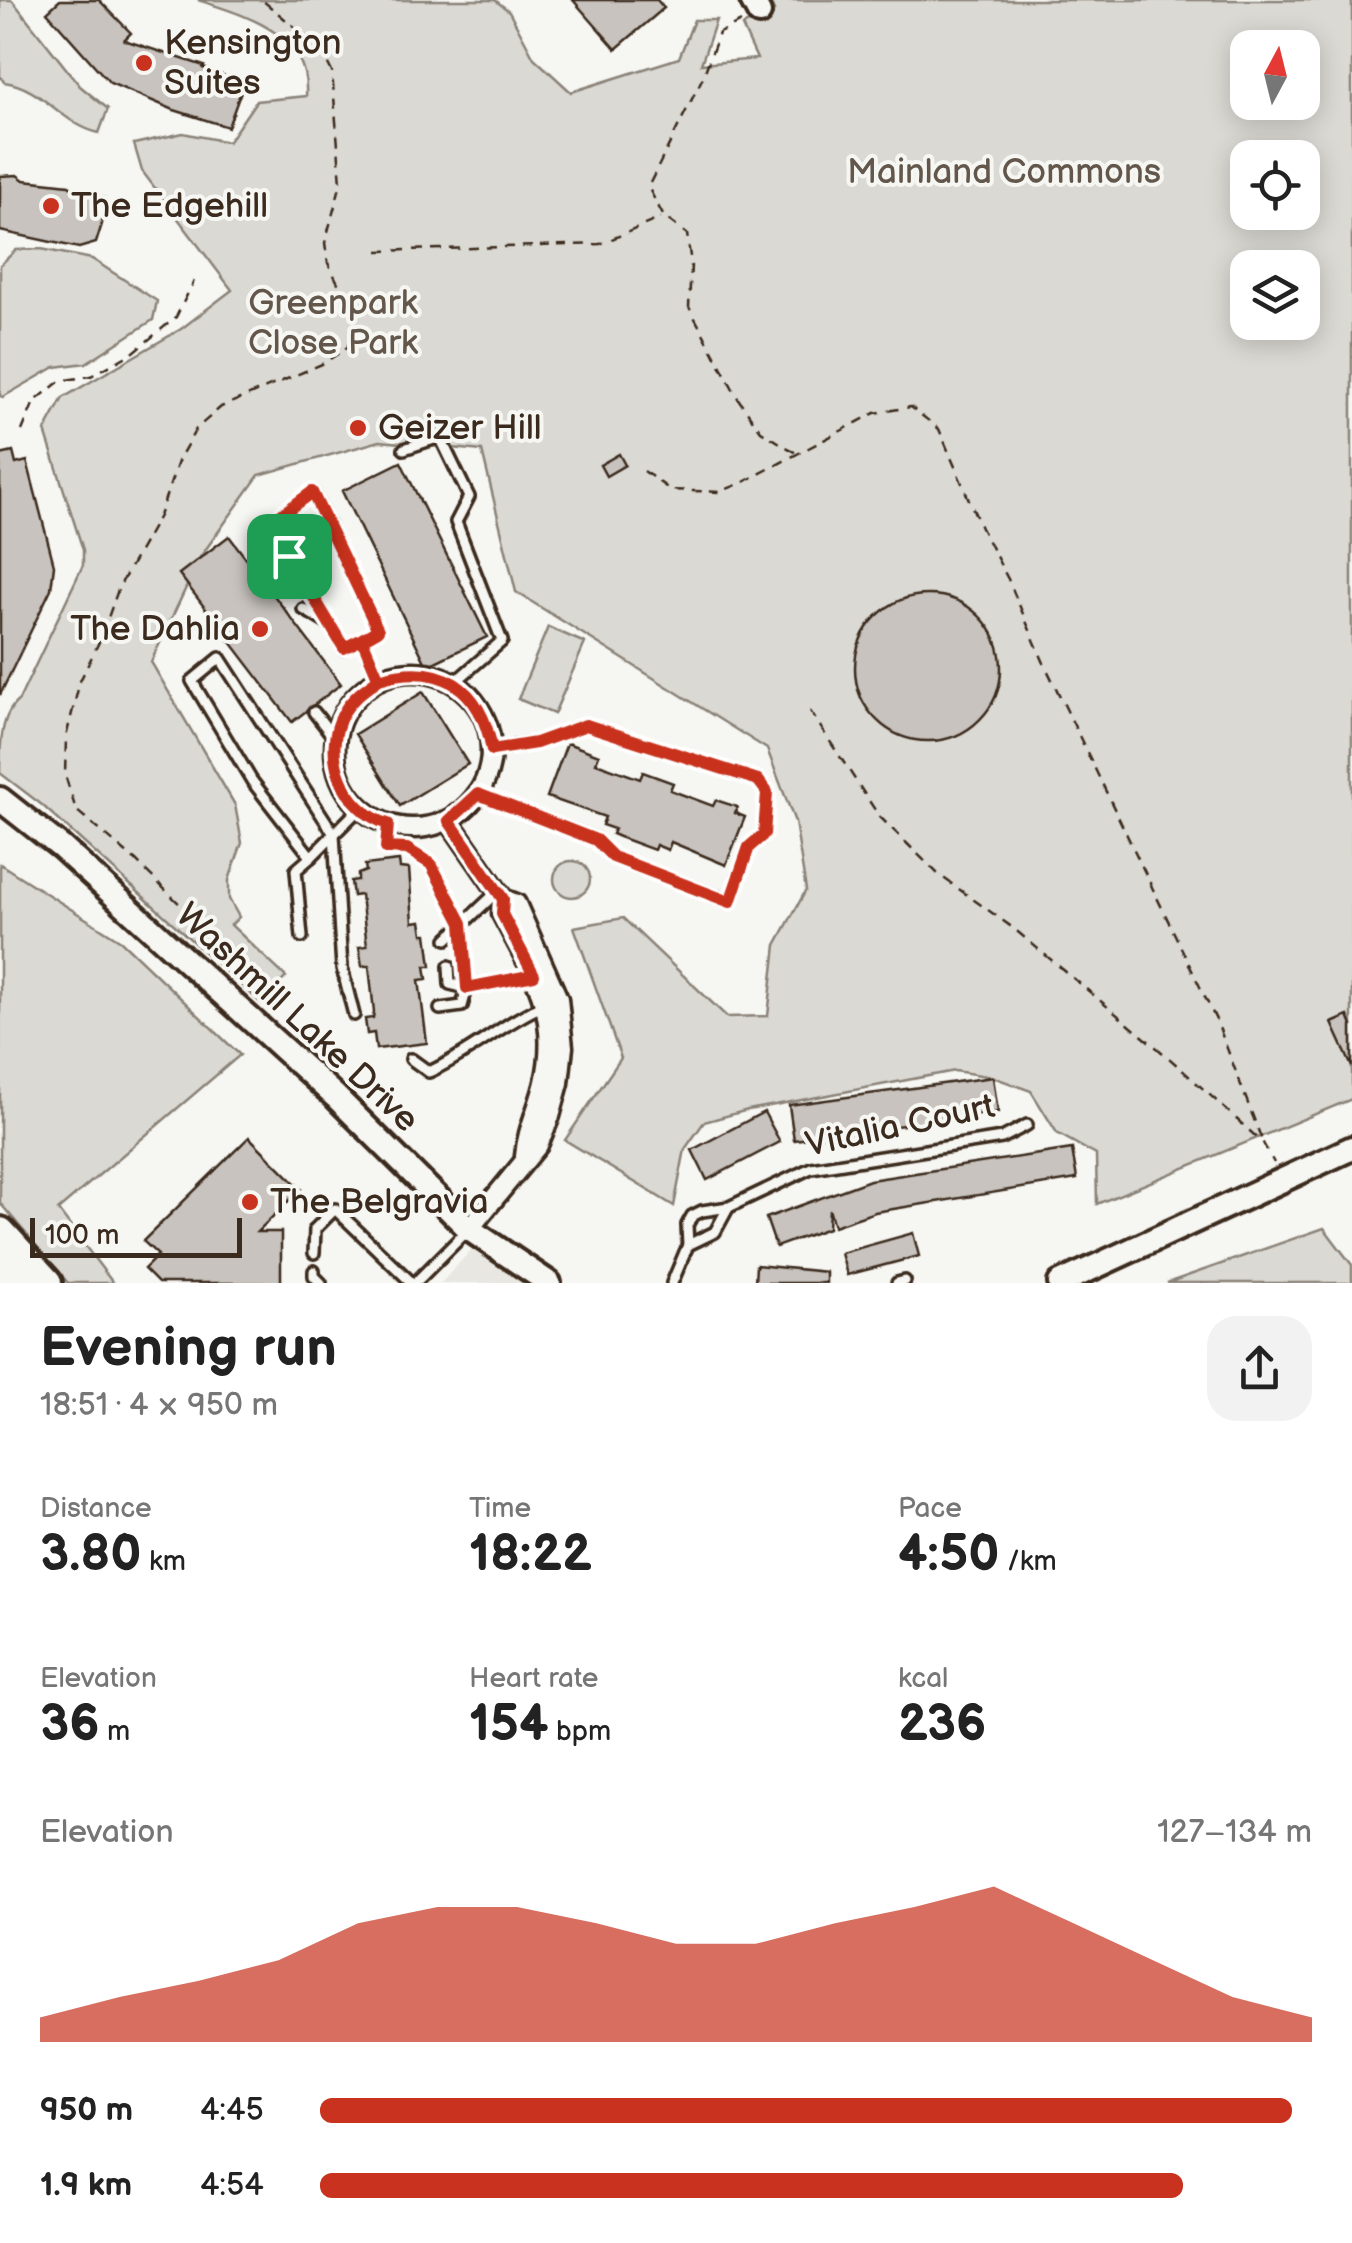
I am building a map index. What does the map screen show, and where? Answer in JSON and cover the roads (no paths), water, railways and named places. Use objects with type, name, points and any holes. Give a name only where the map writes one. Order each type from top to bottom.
[{"type":"highway","points":[[0,1233],[46,1283]]},
{"type":"highway","points":[[0,1268],[14,1283]]},
{"type":"street","points":[[404,672],[430,673],[454,683],[474,700],[488,724],[492,750],[488,776],[478,794],[449,821],[432,827],[406,829],[360,808],[344,788],[336,764],[335,738],[343,714],[358,694],[379,679],[404,672]]},
{"type":"street","name":"Washmill Lake Drive","points":[[0,799],[62,847],[336,1097],[469,1229],[549,1283]]},
{"type":"street","points":[[449,821],[501,895],[516,904],[552,1001],[546,1078],[526,1136],[525,1156],[469,1229]]},
{"type":"street","points":[[501,895],[502,914],[552,1001]]},
{"type":"street","points":[[1060,1283],[1352,1148]]},
{"type":"lane","points":[[404,449],[440,437],[469,496],[456,522],[502,641],[454,683]]},
{"type":"lane","points":[[312,492],[378,630],[344,648],[289,556],[270,523],[312,492]]},
{"type":"lane","points":[[288,590],[289,556]]},
{"type":"lane","points":[[303,610],[330,626]]},
{"type":"lane","points":[[362,639],[379,679]]},
{"type":"lane","points":[[311,857],[252,781],[192,681],[220,658],[334,834],[342,968],[354,1015]]},
{"type":"lane","points":[[314,712],[335,738]]},
{"type":"lane","points":[[478,794],[596,840],[613,857],[730,902],[749,847],[764,834],[767,792],[758,780],[586,725],[536,743],[492,750]]},
{"type":"lane","points":[[302,937],[296,870],[360,808]]},
{"type":"lane","points":[[388,824],[386,848],[407,849],[431,864],[462,923],[467,988],[462,1006],[440,1009]]},
{"type":"lane","points":[[447,940],[462,923],[501,895]]},
{"type":"lane","points":[[449,966],[450,984],[467,988],[534,975]]},
{"type":"lane","points":[[411,1059],[430,1072],[457,1060],[521,1014],[552,1001]]},
{"type":"lane","name":"Vitalia Court","points":[[672,1283],[688,1245],[686,1229],[692,1216],[702,1211],[729,1208],[810,1168],[1002,1138],[1027,1125]]},
{"type":"lane","name":"Vitalia Court","points":[[688,1245],[714,1232],[729,1208]]},
{"type":"lane","points":[[314,1253],[314,1229],[335,1209],[413,1283],[469,1229]]},
{"type":"lane","points":[[314,1271],[321,1283]]},
{"type":"place","name":"Kensington Suites","points":[[144,63]]},
{"type":"place","name":"The Edgehill","points":[[51,206]]},
{"type":"place","name":"Geizer Hill","points":[[358,428]]},
{"type":"place","name":"The Dahlia","points":[[260,629]]},
{"type":"place","name":"The Belgravia","points":[[250,1202]]},
{"type":"park label","name":"Mainland Commons","points":[[1004,172]]},
{"type":"park label","name":"Greenpark Close Park","points":[[333,323]]}]
